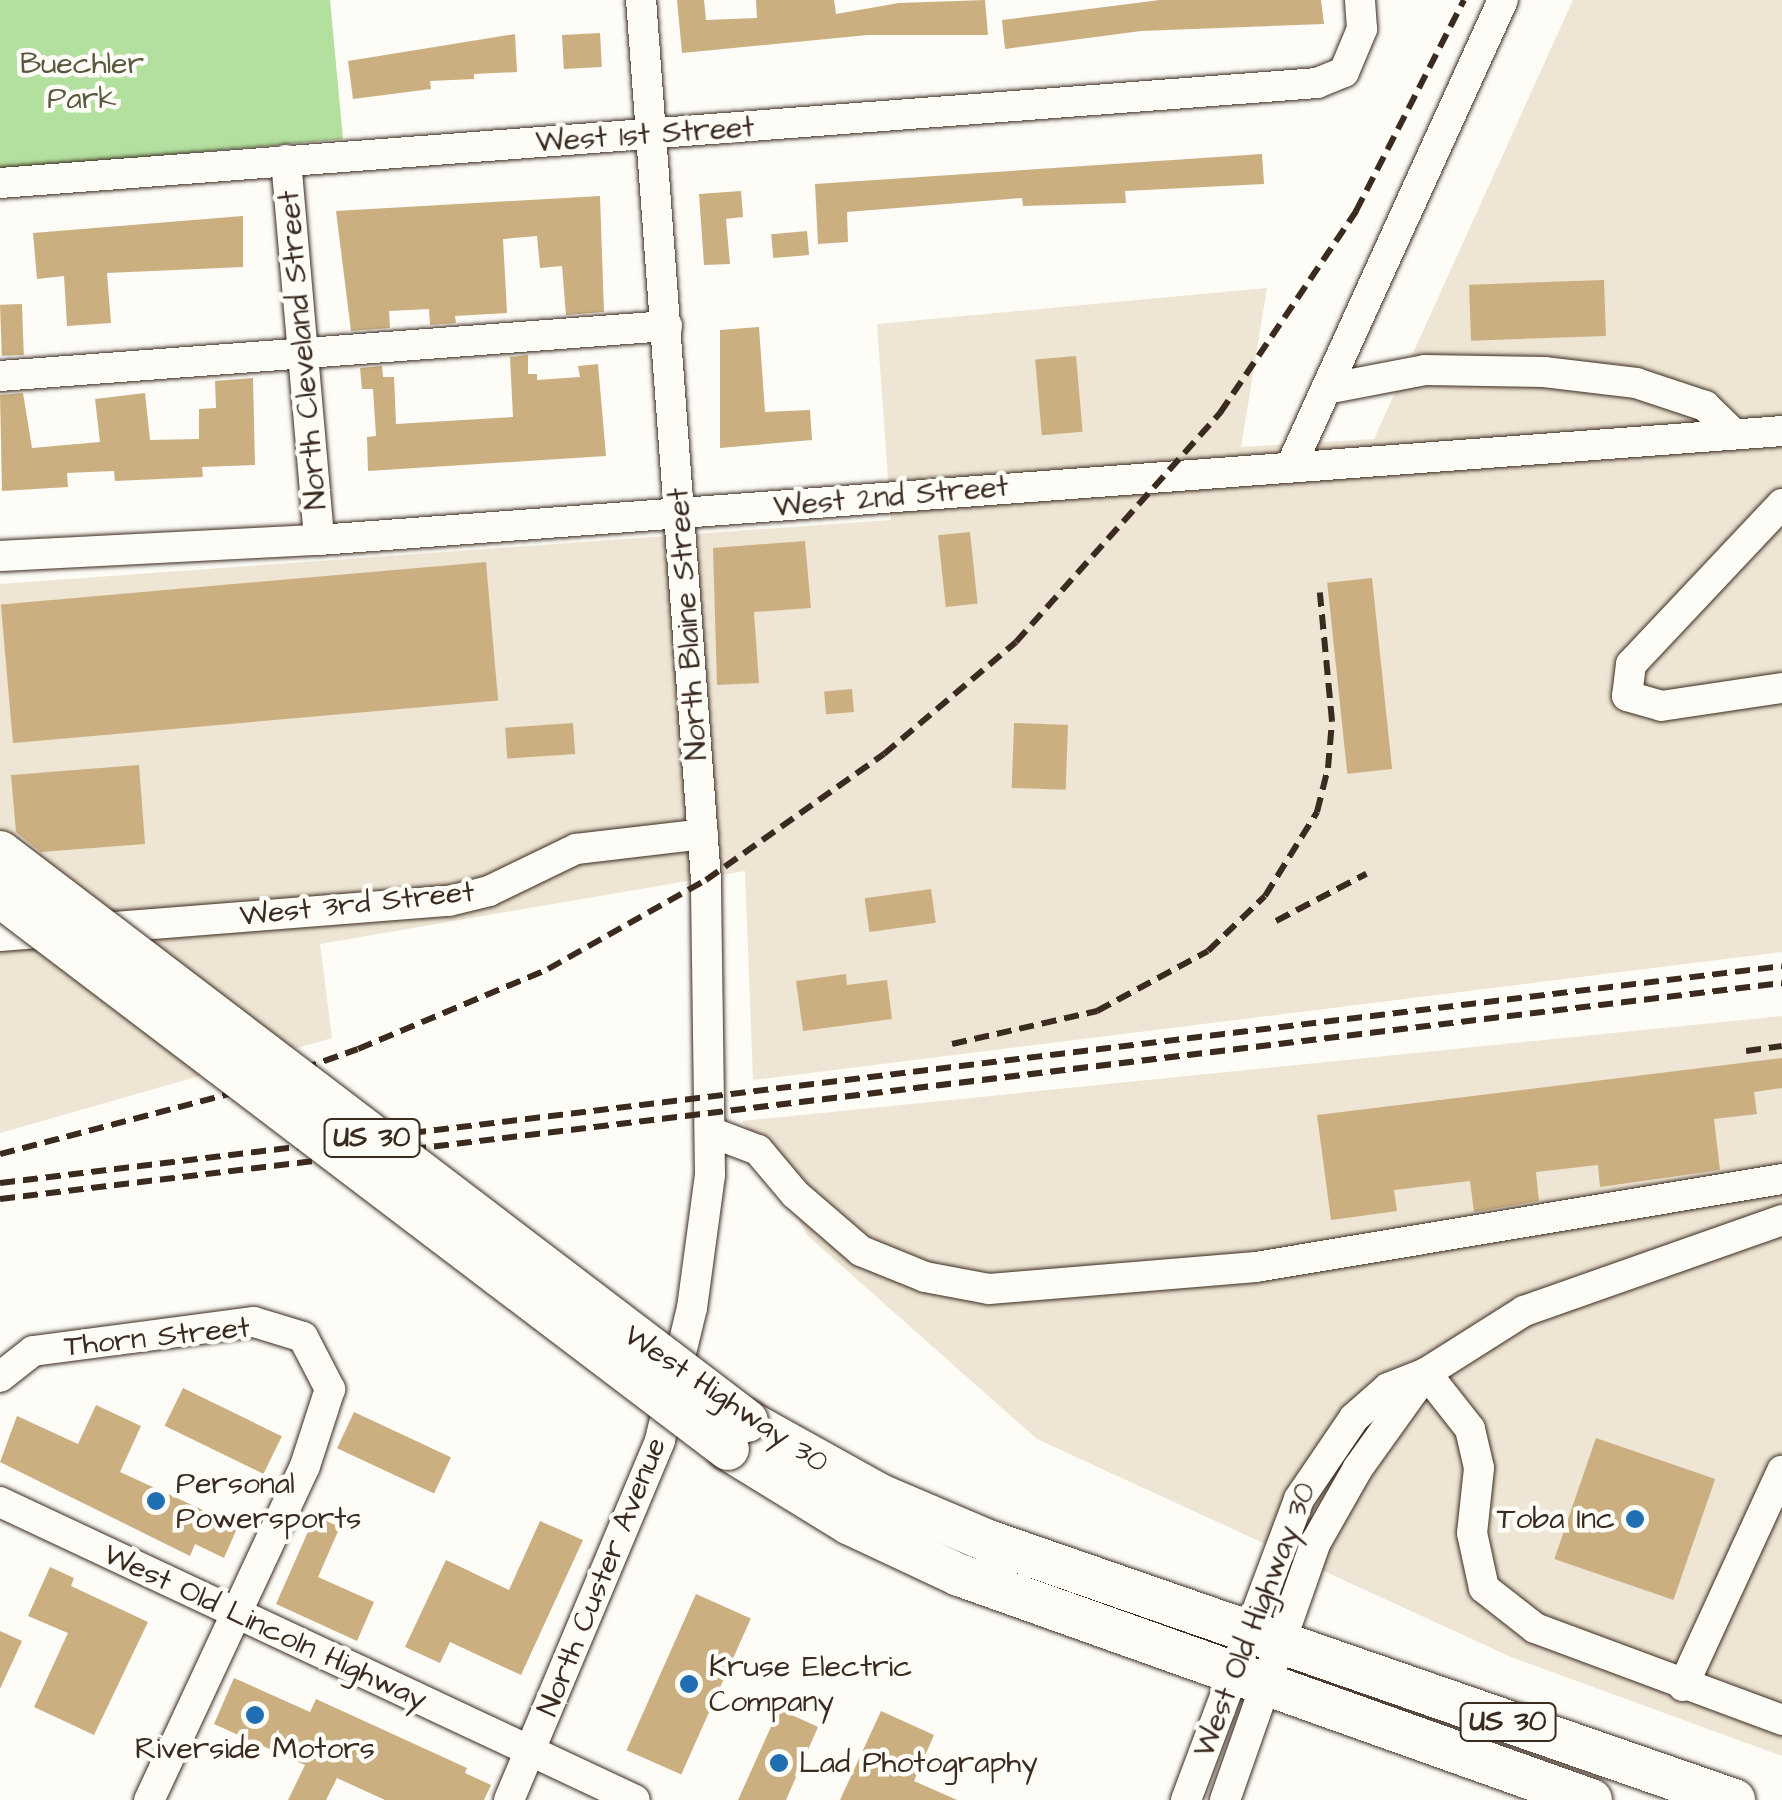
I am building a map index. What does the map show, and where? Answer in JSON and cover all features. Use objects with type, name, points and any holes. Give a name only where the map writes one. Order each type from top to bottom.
[{"type":"highway","name":"West Highway 30","points":[[0,852],[737,1435],[929,1518],[1734,1800]]},
{"type":"highway","name":"West Highway 30","points":[[0,896],[737,1435],[923,1560],[1248,1681],[1591,1800]]},
{"type":"street","name":"North Blaine Street","points":[[642,0],[703,834],[713,1123]]},
{"type":"street","name":"West 1st Street","points":[[0,184],[1289,86],[1344,72],[1362,28],[1360,0]]},
{"type":"street","points":[[1291,466],[1503,0]]},
{"type":"street","name":"North Cleveland Street","points":[[286,160],[319,540]]},
{"type":"street","points":[[0,376],[667,326]]},
{"type":"street","points":[[1326,389],[1424,370],[1544,372],[1636,383],[1705,406],[1734,434]]},
{"type":"street","name":"West 2nd Street","points":[[0,556],[319,540],[1782,431]]},
{"type":"street","points":[[1782,504],[1631,664],[1627,696],[1661,706],[1782,688]]},
{"type":"street","name":"West 3rd Street","points":[[0,936],[449,900],[489,891],[576,849],[703,834]]},
{"type":"street","points":[[713,1123],[758,1150],[795,1194],[861,1251],[925,1277],[989,1289],[1256,1267],[1782,1180]]},
{"type":"street","name":"North Custer Avenue","points":[[509,1800],[660,1440],[698,1272],[713,1123]]},
{"type":"street","name":"West Old Highway 30","points":[[1225,1800],[1248,1681],[1263,1637],[1327,1518],[1426,1374],[1524,1311],[1782,1220]]},
{"type":"street","name":"Thorn Street","points":[[8,1371],[33,1352],[254,1322],[302,1338],[330,1389],[306,1466],[233,1614]]},
{"type":"street","points":[[1426,1374],[1470,1429],[1480,1468],[1472,1533],[1484,1588],[1535,1628],[1782,1720]]},
{"type":"street","points":[[1683,1686],[1782,1471]]},
{"type":"street","name":"West Old Lincoln Highway","points":[[0,1502],[635,1800]]},
{"type":"street","points":[[149,1800],[233,1614]]},
{"type":"street","name":"West Old Highway 30","points":[[1186,1800],[1248,1681]]},
{"type":"shaded area","points":[[1573,0],[1782,0],[1782,952],[753,1080],[745,871],[320,944],[332,1038],[0,1133],[0,584],[891,520],[877,324],[1267,288],[1241,447],[1374,439]]},
{"type":"shaded area","points":[[1782,1016],[1782,1756],[1511,1657],[1037,1439],[808,1236],[742,1121]]},
{"type":"green space","name":"Buechler Park","points":[[0,0],[330,0],[343,139],[0,170]]},
{"type":"building","points":[[677,0],[704,0],[706,20],[757,18],[756,0],[834,0],[836,14],[899,3],[985,0],[988,35],[868,35],[682,53]]},
{"type":"building","points":[[1160,0],[1321,0],[1324,24],[1141,31],[1005,49],[1002,20]]},
{"type":"building","points":[[600,33],[602,67],[564,69],[562,35]]},
{"type":"building","points":[[515,34],[517,72],[430,81],[431,89],[353,99],[348,61]]},
{"type":"building","points":[[1262,154],[1264,184],[1125,191],[1126,203],[1023,206],[1022,198],[847,212],[848,242],[818,244],[815,184]]},
{"type":"building","points":[[741,191],[743,217],[726,219],[730,264],[704,265],[699,194]]},
{"type":"building","points":[[600,196],[604,312],[566,315],[562,266],[540,268],[537,236],[503,239],[507,313],[455,316],[456,323],[430,325],[429,309],[389,311],[390,328],[351,331],[336,211]]},
{"type":"building","points":[[243,216],[243,267],[107,273],[111,323],[67,326],[64,276],[37,279],[33,233]]},
{"type":"building","points":[[807,231],[809,255],[773,258],[771,234]]},
{"type":"building","points":[[1604,280],[1606,336],[1471,341],[1469,285]]},
{"type":"building","points":[[22,304],[24,355],[2,356],[0,305]]},
{"type":"building","points":[[759,327],[765,412],[810,410],[812,440],[720,448],[720,330]]},
{"type":"building","points":[[528,355],[528,374],[537,374],[537,380],[580,377],[578,366],[598,364],[606,456],[368,471],[367,437],[376,436],[373,389],[362,389],[360,368],[382,366],[383,377],[394,377],[396,424],[513,417],[510,357]]},
{"type":"building","points":[[1076,356],[1083,432],[1042,435],[1035,360]]},
{"type":"building","points":[[253,378],[255,465],[202,467],[203,477],[115,481],[114,471],[67,473],[68,487],[2,491],[0,395],[23,393],[32,448],[100,442],[95,399],[145,393],[150,440],[199,439],[199,409],[216,408],[215,381]]},
{"type":"building","points":[[970,532],[978,604],[946,607],[938,535]]},
{"type":"building","points":[[805,541],[811,608],[754,612],[759,683],[717,685],[713,548]]},
{"type":"building","points":[[486,562],[498,700],[13,743],[1,604]]},
{"type":"building","points":[[1372,578],[1392,769],[1347,774],[1327,583]]},
{"type":"building","points":[[852,689],[854,712],[826,714],[824,691]]},
{"type":"building","points":[[573,723],[575,754],[507,759],[505,728]]},
{"type":"building","points":[[1014,723],[1068,725],[1066,790],[1012,788]]},
{"type":"building","points":[[139,765],[145,844],[41,852],[16,832],[11,775]]},
{"type":"building","points":[[931,889],[936,923],[869,932],[865,898]]},
{"type":"building","points":[[846,974],[847,985],[887,980],[892,1019],[803,1031],[796,981]]},
{"type":"building","points":[[1782,1058],[1782,1088],[1754,1092],[1757,1114],[1714,1119],[1720,1170],[1600,1187],[1598,1165],[1536,1172],[1539,1201],[1474,1212],[1470,1181],[1394,1190],[1397,1211],[1331,1220],[1317,1115]]},
{"type":"building","points":[[183,1388],[282,1436],[263,1474],[165,1426]]},
{"type":"building","points":[[96,1405],[141,1426],[120,1472],[238,1526],[224,1558],[195,1544],[190,1556],[0,1462],[17,1416],[78,1444]]},
{"type":"building","points":[[354,1412],[451,1457],[434,1493],[337,1448]]},
{"type":"building","name":"Toba Inc","points":[[1596,1438],[1715,1479],[1673,1600],[1554,1559]]},
{"type":"building","points":[[315,1516],[340,1527],[318,1577],[374,1602],[357,1641],[276,1604]]},
{"type":"building","points":[[540,1521],[583,1540],[521,1675],[450,1642],[440,1663],[405,1647],[446,1560],[509,1590]]},
{"type":"building","points":[[50,1567],[74,1578],[71,1586],[148,1622],[94,1735],[34,1707],[68,1633],[28,1616]]},
{"type":"building","name":"Kruse Electric Company","points":[[696,1594],[751,1618],[681,1775],[626,1750]]},
{"type":"building","points":[[0,1631],[22,1641],[0,1689]]},
{"type":"building","points":[[234,1678],[310,1712],[316,1699],[467,1768],[465,1773],[491,1785],[484,1800],[385,1800],[337,1778],[326,1800],[288,1800],[305,1765],[214,1724]]},
{"type":"building","name":"Lad Photography","points":[[779,1709],[818,1727],[786,1800],[738,1800]]},
{"type":"building","points":[[881,1711],[934,1735],[914,1781],[957,1800],[840,1800]]},
{"type":"railway","points":[[0,1154],[237,1092],[358,1049],[548,969],[706,880],[884,754],[1016,642],[1220,413],[1356,211],[1464,0]]},
{"type":"railway","points":[[952,1044],[1097,1011],[1208,951],[1265,896],[1317,812],[1328,768],[1332,721],[1320,593]]},
{"type":"railway","points":[[1276,921],[1366,874]]},
{"type":"railway","points":[[0,1183],[1782,966]]},
{"type":"railway","points":[[0,1199],[1782,983]]},
{"type":"railway","points":[[1746,1051],[1782,1046]]},
{"type":"place","name":"Personal Powersports","points":[[156,1501]]},
{"type":"place","name":"Toba Inc","points":[[1635,1519]]},
{"type":"place","name":"Kruse Electric Company","points":[[689,1684]]},
{"type":"place","name":"Riverside Motors","points":[[255,1715]]},
{"type":"place","name":"Lad Photography","points":[[779,1763]]}]
